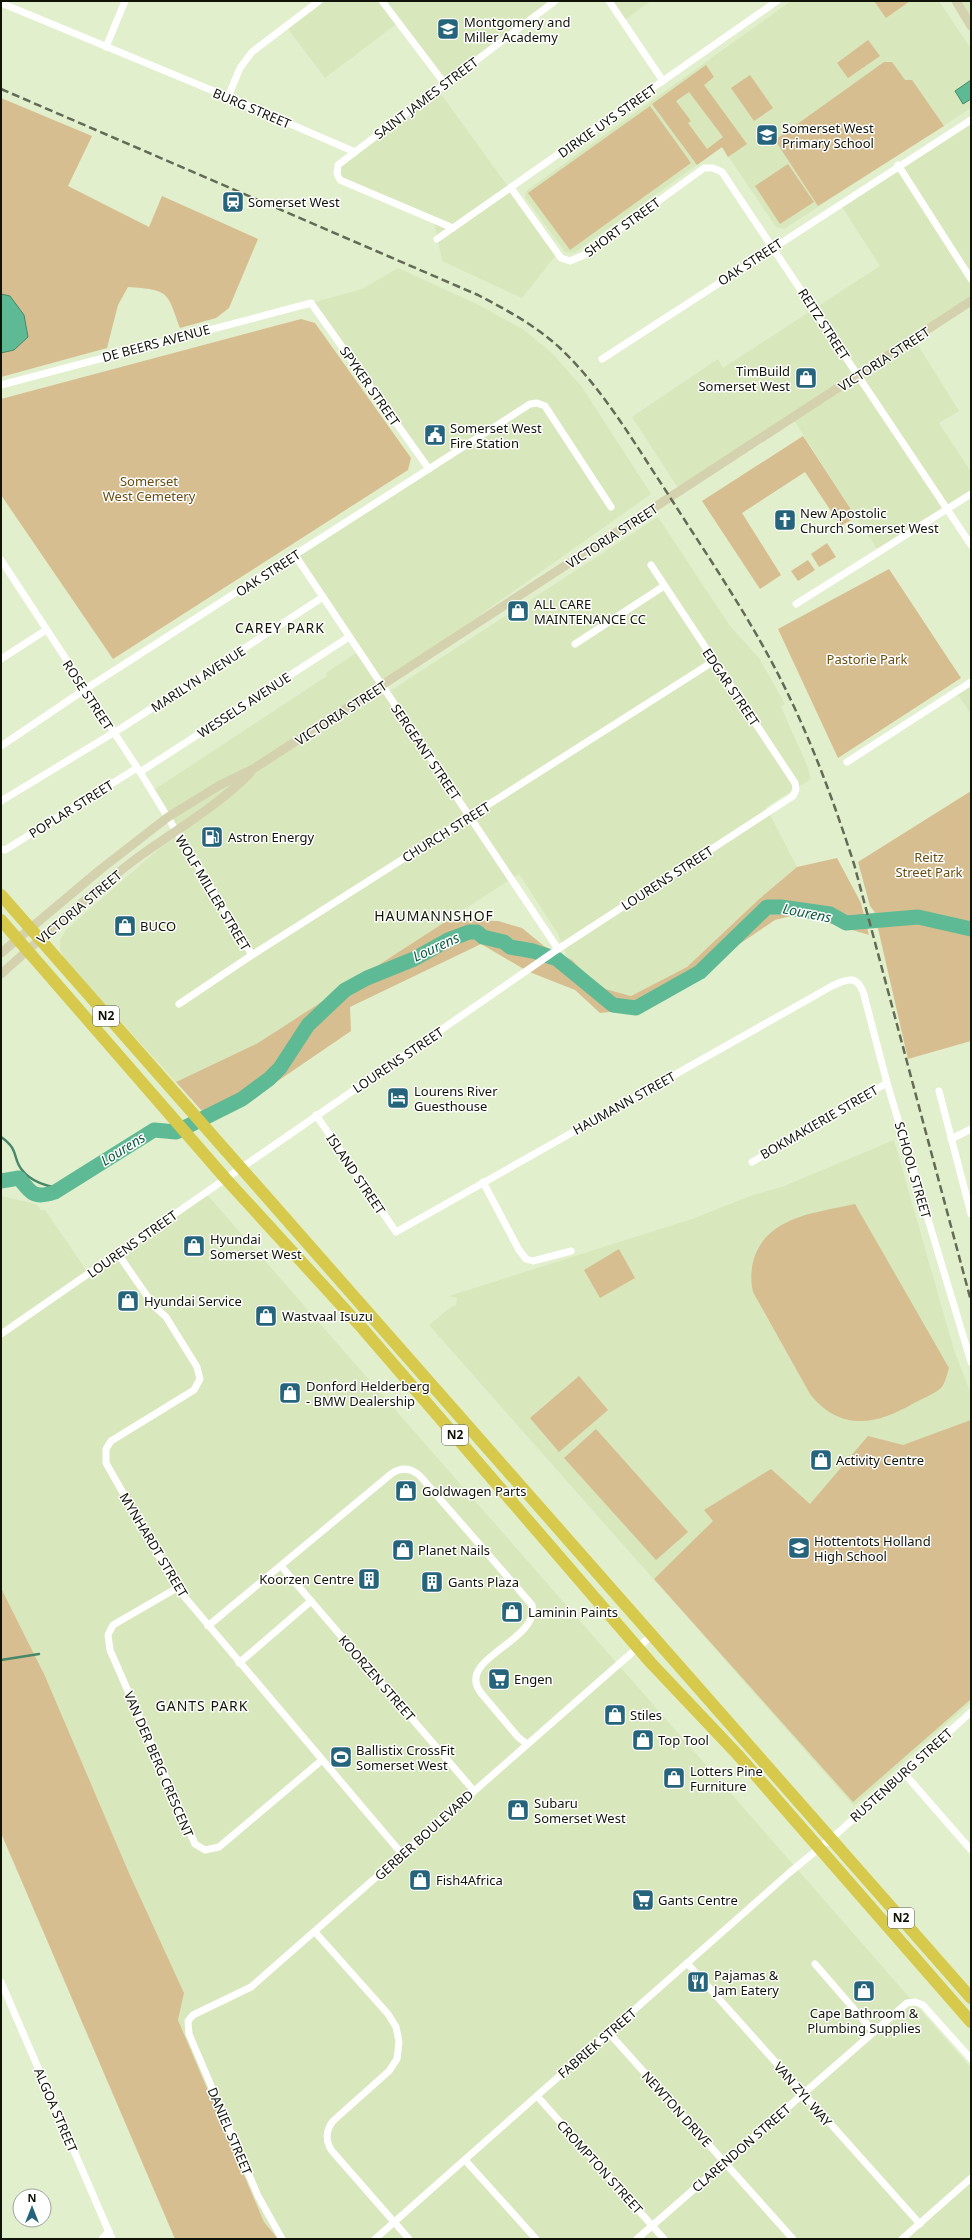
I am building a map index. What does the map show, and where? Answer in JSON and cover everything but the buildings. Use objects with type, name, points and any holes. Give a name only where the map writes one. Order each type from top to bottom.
[{"type":"highway","name":"N2","points":[[1,895],[971,1998]]},
{"type":"highway","name":"N2","points":[[1,920],[225,1178],[368,1335],[639,1647],[743,1761],[818,1848],[875,1910],[971,2022]]},
{"type":"main road","points":[[956,1],[971,26]]},
{"type":"main road","name":"VICTORIA STREET","points":[[1,953],[101,868],[168,817],[220,784],[253,769],[971,301]]},
{"type":"main road","name":"VICTORIA STREET","points":[[1,974],[132,862],[224,795],[253,769]]},
{"type":"street","points":[[106,46],[126,1]]},
{"type":"street","points":[[228,97],[240,68],[252,52],[319,1]]},
{"type":"street","points":[[382,1],[445,84]]},
{"type":"street","name":"SAINT JAMES STREET","points":[[355,152],[555,1]]},
{"type":"street","points":[[610,1],[663,81]]},
{"type":"street","name":"DIRKIE UYS STREET","points":[[437,239],[777,1]]},
{"type":"street","name":"BURG STREET","points":[[1,3],[228,97],[355,152]]},
{"type":"street","name":"OAK STREET","points":[[602,359],[898,165],[971,120]]},
{"type":"street","points":[[355,152],[338,165],[337,174],[340,180],[453,228]]},
{"type":"street","points":[[898,165],[971,279]]},
{"type":"street","name":"SHORT STREET","points":[[511,188],[561,258],[570,261],[584,255],[701,170],[713,168]]},
{"type":"street","name":"REITZ STREET","points":[[713,168],[722,172],[971,545]]},
{"type":"street","name":"DE BEERS AVENUE","points":[[1,385],[311,303]]},
{"type":"street","name":"SPYKER STREET","points":[[311,303],[429,469]]},
{"type":"street","name":"OAK STREET","points":[[1,746],[84,690],[530,404],[537,403],[545,406],[611,507]]},
{"type":"street","points":[[796,604],[971,494]]},
{"type":"street","name":"SERGEANT STREET","points":[[295,555],[348,637],[470,817],[554,951]]},
{"type":"street","name":"ROSE STREET","points":[[1,560],[84,690],[139,770],[175,830]]},
{"type":"street","name":"EDGAR STREET","points":[[651,566],[795,782],[796,789]]},
{"type":"street","points":[[1,574],[8,570]]},
{"type":"street","points":[[576,644],[664,586]]},
{"type":"street","name":"MARILYN AVENUE","points":[[1,801],[113,733],[323,597]]},
{"type":"street","points":[[1,659],[46,630]]},
{"type":"street","name":"WESSELS AVENUE","points":[[139,770],[348,637]]},
{"type":"street","name":"CHURCH STREET","points":[[179,1004],[252,955],[714,661]]},
{"type":"street","points":[[847,762],[971,682]]},
{"type":"street","name":"POPLAR STREET","points":[[3,850],[139,770]]},
{"type":"street","name":"LOURENS STREET","points":[[1,1334],[118,1254],[240,1167],[554,951],[792,796],[796,789]]},
{"type":"street","name":"WOLF MILLER STREET","points":[[175,830],[252,955]]},
{"type":"street","name":"HAUMANN STREET","points":[[396,1232],[832,986],[847,979],[854,980]]},
{"type":"street","name":"SCHOOL STREET","points":[[854,980],[861,986],[887,1083],[971,1362]]},
{"type":"street","name":"BOKMAKIERIE STREET","points":[[752,1162],[887,1083]]},
{"type":"street","points":[[939,1092],[971,1214]]},
{"type":"street","name":"ISLAND STREET","points":[[316,1115],[396,1232]]},
{"type":"street","points":[[952,1139],[971,1129]]},
{"type":"street","points":[[483,1182],[519,1250],[526,1259],[533,1261],[571,1251]]},
{"type":"street","name":"MYNHARDT STREET","points":[[118,1254],[154,1306],[166,1317],[199,1370],[199,1383],[194,1390],[111,1441],[105,1454],[106,1463],[177,1588],[402,1854]]},
{"type":"street","points":[[208,1626],[391,1474],[403,1469],[416,1473],[532,1605],[533,1615],[528,1626],[480,1666],[476,1678],[477,1686],[481,1693],[518,1737],[527,1744]]},
{"type":"street","name":"KOORZEN STREET","points":[[281,1566],[474,1791]]},
{"type":"street","name":"VAN DER BERG CRESCENT","points":[[177,1588],[116,1623],[109,1631],[107,1638],[110,1650],[195,1844],[205,1850],[219,1847],[322,1760]]},
{"type":"street","points":[[239,1662],[311,1601]]},
{"type":"street","name":"GERBER BOULEVARD","points":[[188,2021],[193,2015],[251,1987],[652,1635]]},
{"type":"street","name":"RUSTENBURG STREET","points":[[818,1848],[971,1712]]},
{"type":"street","points":[[902,1772],[971,1850]]},
{"type":"street","name":"FABRIEK STREET","points":[[375,2239],[818,1848]]},
{"type":"street","points":[[315,1932],[388,2014],[398,2034],[399,2049],[392,2067],[333,2121],[328,2129],[327,2138],[332,2151],[409,2239]]},
{"type":"street","name":"VAN ZYL WAY","points":[[687,1963],[802,2094],[920,2224]]},
{"type":"street","points":[[815,1964],[873,2031]]},
{"type":"street","name":"ALGOA STREET","points":[[1,1982],[4,1997],[112,2239]]},
{"type":"street","name":"CLARENDON STREET","points":[[637,2239],[899,2008],[911,2002],[922,2005],[971,2060]]},
{"type":"street","name":"DANIEL STREET","points":[[188,2021],[188,2034],[255,2189],[282,2239]]},
{"type":"street","name":"NEWTON DRIVE","points":[[609,2033],[793,2239]]},
{"type":"street","name":"CROMPTON STREET","points":[[537,2096],[664,2239]]},
{"type":"street","points":[[465,2160],[536,2239]]},
{"type":"street","points":[[902,2239],[971,2178]]},
{"type":"street","points":[[102,2239],[109,2231]]},
{"type":"shaded area","points":[[317,1],[554,1],[445,84],[399,22],[325,78],[285,25]]},
{"type":"shaded area","points":[[609,1],[651,1],[623,21]]},
{"type":"shaded area","name":"Somerset West Primary School","points":[[791,1],[939,1],[971,49],[971,108],[784,229],[776,227],[722,147],[574,253],[565,252],[525,197],[526,191]]},
{"type":"shaded area","points":[[956,1],[971,1],[971,24]]},
{"type":"shaded area","points":[[971,80],[971,99],[963,104],[955,91]]},
{"type":"shaded area","points":[[438,90],[557,254],[522,298],[442,261],[434,221],[343,182],[338,165]]},
{"type":"shaded area","points":[[971,120],[971,302],[914,339],[959,411],[939,423],[971,472],[971,494],[879,552],[793,419],[680,491],[632,417],[718,359],[723,368],[880,266],[840,204]]},
{"type":"shaded area","points":[[398,268],[479,305],[524,330],[553,354],[582,387],[651,494],[381,685],[387,693],[658,517],[730,626],[759,658],[785,704],[781,707],[807,765],[811,779],[766,807],[797,867],[758,900],[687,967],[631,996],[598,987],[566,955],[558,934],[519,874],[258,1043],[176,1082],[64,959],[60,949],[60,940],[66,930],[161,847],[179,835],[152,791],[327,676],[326,673],[359,651],[298,555],[429,469],[312,303],[362,289]]},
{"type":"shaded area","points":[[1,294],[10,296],[24,315],[28,337],[14,350],[1,353]]},
{"type":"shaded area","points":[[971,682],[971,714],[956,692]]},
{"type":"shaded area","name":"Hottentots Holland High School","points":[[894,1140],[954,1350],[971,1394],[971,1702],[854,1806],[429,1325],[451,1307],[456,1305],[457,1298],[449,1296],[692,1219],[753,1195],[782,1187]]},
{"type":"shaded area","points":[[203,1190],[971,2068],[971,2239],[278,2239],[264,2222],[178,2020],[184,1993],[129,1873],[45,1676],[1,1588],[1,1196],[36,1204],[41,1210],[45,1210],[86,1270]]},
{"type":"green space","points":[[874,1],[910,1],[886,18]]},
{"type":"green space","points":[[868,40],[880,56],[848,78],[837,63]]},
{"type":"green space","points":[[884,62],[892,62],[905,80],[912,80],[944,126],[818,206],[775,140]]},
{"type":"green space","points":[[706,65],[714,77],[704,85],[747,144],[728,157],[722,147],[697,165],[652,104]],"holes":[[[689,92],[723,137],[707,149],[688,123],[691,121],[676,101]]]},
{"type":"green space","points":[[750,75],[773,108],[754,121],[731,88]]},
{"type":"green space","points":[[1,98],[92,136],[68,186],[149,227],[162,196],[258,239],[229,308],[216,318],[180,328],[172,306],[164,295],[152,289],[128,287],[118,305],[107,348],[1,377]]},
{"type":"green space","points":[[650,106],[691,163],[570,250],[528,193]]},
{"type":"green space","points":[[788,164],[814,202],[780,224],[755,186]]},
{"type":"green space","name":"Somerset West Cemetery","points":[[301,319],[315,323],[411,458],[408,470],[113,659],[1,495],[1,399]]},
{"type":"green space","points":[[803,436],[856,517],[841,526],[805,472],[742,513],[781,575],[760,589],[702,501]]},
{"type":"green space","points":[[827,543],[836,557],[819,567],[811,554]]},
{"type":"green space","points":[[808,560],[815,570],[798,581],[791,571]]},
{"type":"green space","name":"Pastorie Park","points":[[889,569],[961,678],[838,758],[778,629]]},
{"type":"green space","name":"Reitz Street Park","points":[[971,791],[971,1041],[908,1059],[874,911],[870,906],[858,862]]},
{"type":"green space","points":[[837,858],[861,903],[869,935],[812,918],[791,916],[775,920],[738,945],[696,980],[642,1009],[600,1013],[575,990],[527,971],[481,944],[350,1007],[351,1031],[237,1109],[235,1107],[211,1121],[176,1082],[258,1043],[445,922],[465,920],[498,921],[522,928],[544,946],[572,960],[598,987],[631,996],[687,967],[758,900],[797,867]]},
{"type":"green space","points":[[855,1204],[949,1368],[941,1388],[935,1392],[886,1416],[873,1420],[859,1421],[834,1415],[810,1394],[753,1292],[751,1277],[756,1253],[763,1240],[773,1230],[799,1217]]},
{"type":"green space","points":[[619,1249],[635,1278],[600,1298],[584,1270]]},
{"type":"green space","points":[[579,1376],[608,1410],[559,1452],[530,1418]]},
{"type":"green space","points":[[971,1420],[971,1699],[853,1802],[654,1579],[713,1521],[704,1510],[771,1469],[810,1504],[868,1436],[903,1445]]},
{"type":"green space","points":[[596,1429],[688,1532],[656,1560],[564,1458]]},
{"type":"green space","points":[[1,1588],[45,1676],[129,1873],[184,1993],[178,2020],[264,2222],[278,2239],[175,2239],[1,1833]]},
{"type":"waterway","name":"Lourens","points":[[1,1181],[19,1178],[34,1194],[42,1195],[55,1192],[154,1130],[176,1132],[242,1099],[269,1079],[280,1068],[308,1025],[345,990],[367,978],[414,959],[448,940],[469,932],[477,932],[483,937],[504,942],[510,947],[533,951],[557,959],[613,1005],[636,1008],[700,972],[767,907],[781,907],[830,914],[846,923],[918,917],[971,929]]},
{"type":"waterway","points":[[1,1137],[11,1146],[19,1166],[30,1178],[40,1183],[61,1189]]},
{"type":"waterway","points":[[1,1660],[39,1654]]},
{"type":"railway","points":[[1,89],[478,295],[510,313],[551,340],[576,364],[604,398],[745,615],[782,682],[806,733],[836,811],[854,864],[971,1301]]},
{"type":"place","name":"Montgomery and Miller Academy","points":[[448,29]]},
{"type":"place","name":"Somerset West Primary School","points":[[767,135]]},
{"type":"place","name":"Somerset West","points":[[233,202]]},
{"type":"place","name":"TimBuild Somerset West","points":[[806,378]]},
{"type":"place","name":"Somerset West Fire Station","points":[[435,435]]},
{"type":"place","name":"New Apostolic Church Somerset West","points":[[785,520]]},
{"type":"place","name":"ALL CARE MAINTENANCE CC","points":[[518,611]]},
{"type":"place","name":"Astron Energy","points":[[212,837]]},
{"type":"place","name":"BUCO","points":[[125,926]]},
{"type":"place","name":"Lourens River Guesthouse","points":[[398,1098]]},
{"type":"place","name":"Hyundai Somerset West","points":[[194,1246]]},
{"type":"place","name":"Hyundai Service","points":[[128,1301]]},
{"type":"place","name":"Wastvaal Isuzu","points":[[266,1316]]},
{"type":"place","name":"Donford Helderberg - BMW Dealership","points":[[290,1393]]},
{"type":"place","name":"Activity Centre","points":[[821,1460]]},
{"type":"place","name":"Goldwagen Parts","points":[[406,1491]]},
{"type":"place","name":"Hottentots Holland High School","points":[[799,1548]]},
{"type":"place","name":"Planet Nails","points":[[403,1550]]},
{"type":"place","name":"Koorzen Centre","points":[[369,1579]]},
{"type":"place","name":"Gants Plaza","points":[[432,1582]]},
{"type":"place","name":"Laminin Paints","points":[[512,1612]]},
{"type":"place","name":"Engen","points":[[499,1679]]},
{"type":"place","name":"Stiles","points":[[615,1715]]},
{"type":"place","name":"Top Tool","points":[[643,1740]]},
{"type":"place","name":"Ballistix CrossFit Somerset West","points":[[341,1757]]},
{"type":"place","name":"Lotters Pine Furniture","points":[[674,1778]]},
{"type":"place","name":"Subaru Somerset West","points":[[518,1810]]},
{"type":"place","name":"Fish4Africa","points":[[420,1880]]},
{"type":"place","name":"Gants Centre","points":[[643,1900]]},
{"type":"place","name":"Pajamas & Jam Eatery","points":[[698,1982]]},
{"type":"place","name":"Cape Bathroom & Plumbing Supplies","points":[[864,1991]]},
{"type":"district","name":"CAREY PARK","points":[[280,628]]},
{"type":"district","name":"HAUMANNSHOF","points":[[434,916]]},
{"type":"district","name":"GANTS PARK","points":[[202,1706]]}]
